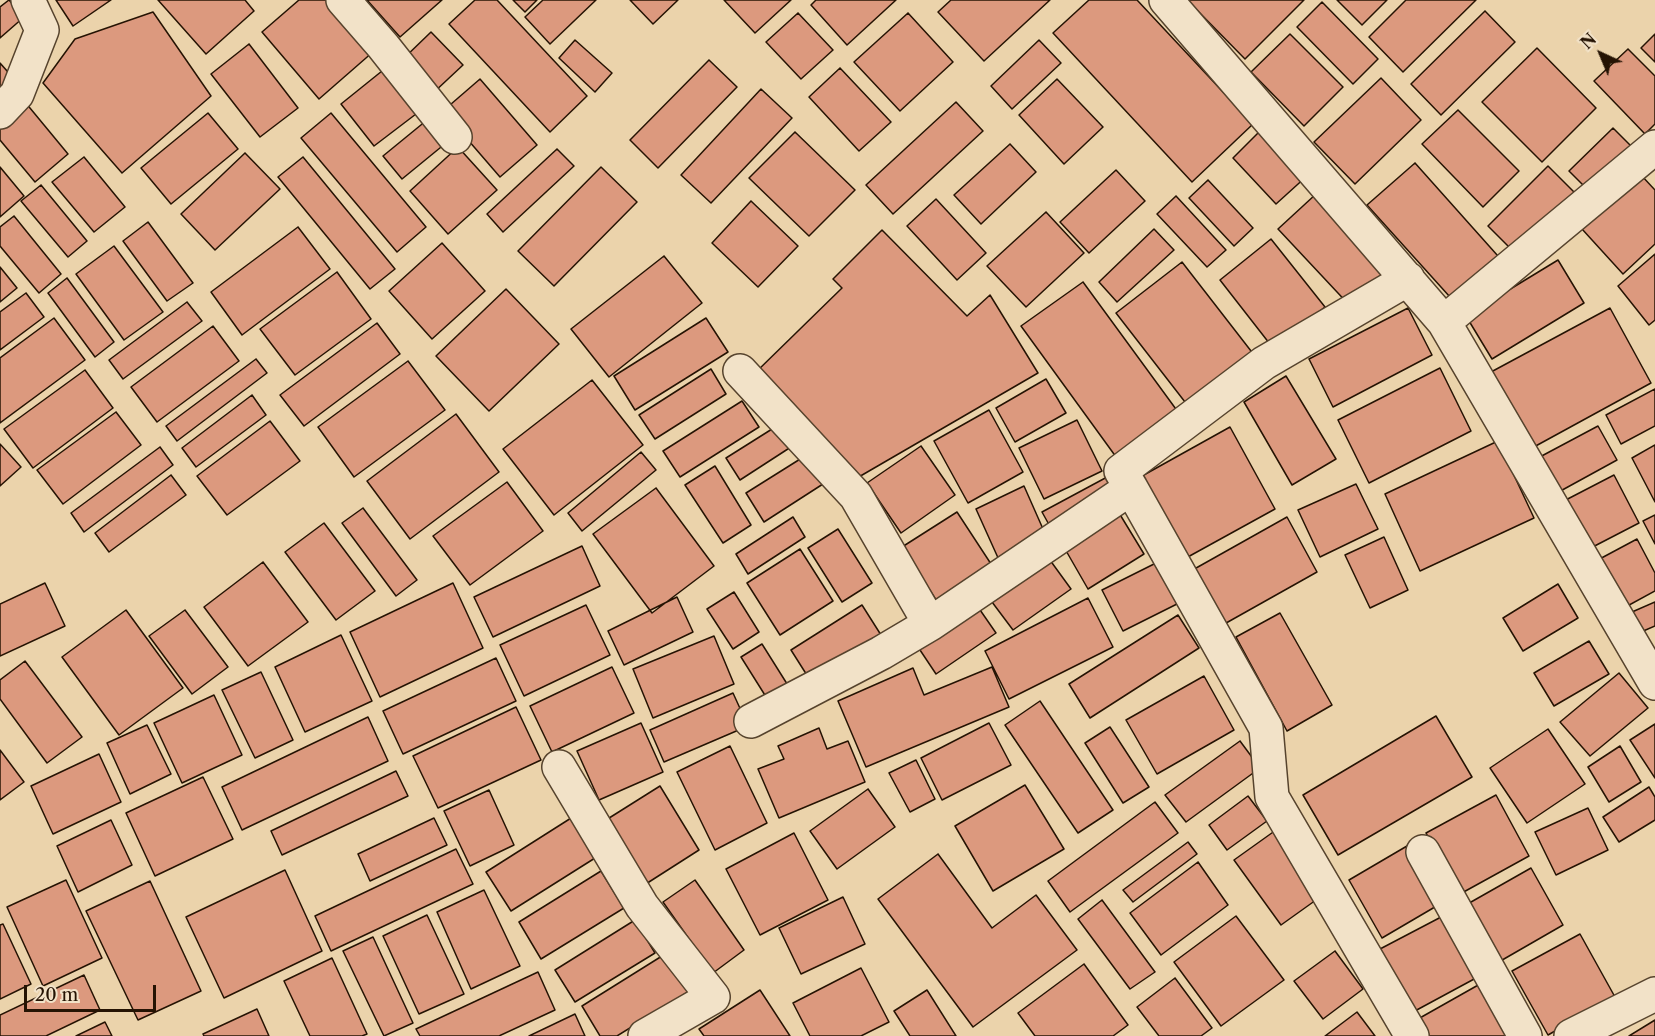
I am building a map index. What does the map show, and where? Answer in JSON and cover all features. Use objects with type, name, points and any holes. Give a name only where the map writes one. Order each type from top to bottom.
[{"type":"street","points":[[0,112],[17,94],[42,30],[28,0]]},
{"type":"street","points":[[343,0],[383,46],[455,137]]},
{"type":"street","points":[[1166,0],[1444,322],[1655,683]]},
{"type":"street","points":[[1444,322],[1652,157]]},
{"type":"street","points":[[1408,279],[1264,363],[1121,471],[1266,728],[1272,797],[1412,1036]]},
{"type":"street","points":[[740,371],[856,496],[930,624]]},
{"type":"street","points":[[752,722],[930,624],[1131,489]]},
{"type":"street","points":[[559,767],[642,906],[713,997],[680,1028],[645,1036]]},
{"type":"street","points":[[1423,852],[1525,1036]]},
{"type":"street","points":[[1571,1036],[1655,994]]},
{"type":"building","points":[[9,0],[24,17],[0,38],[0,7]]},
{"type":"building","points":[[56,0],[111,0],[73,26]]},
{"type":"building","points":[[158,0],[245,0],[254,11],[206,54]]},
{"type":"building","points":[[299,0],[331,0],[374,51],[319,99],[262,32]]},
{"type":"building","points":[[367,0],[442,0],[400,37]]},
{"type":"building","points":[[475,0],[497,0],[587,96],[550,132],[449,24]]},
{"type":"building","points":[[513,0],[537,0],[525,12]]},
{"type":"building","points":[[543,0],[596,0],[550,44],[525,17]]},
{"type":"building","points":[[630,0],[678,0],[653,24]]},
{"type":"building","points":[[724,0],[791,0],[755,33]]},
{"type":"building","points":[[816,0],[896,0],[847,45],[811,5]]},
{"type":"building","points":[[951,0],[1050,0],[984,61],[938,12]]},
{"type":"building","points":[[1089,0],[1137,0],[1253,124],[1192,182],[1053,33]]},
{"type":"building","points":[[1187,0],[1304,0],[1245,59]]},
{"type":"building","points":[[1337,0],[1387,0],[1362,25]]},
{"type":"building","points":[[1406,0],[1476,0],[1403,72],[1369,37]]},
{"type":"building","points":[[1322,2],[1378,59],[1353,84],[1297,27]]},
{"type":"building","points":[[1485,11],[1515,42],[1441,115],[1411,84]]},
{"type":"building","points":[[153,12],[211,96],[122,173],[43,83],[75,39]]},
{"type":"building","points":[[798,13],[833,50],[801,79],[766,42]]},
{"type":"building","points":[[908,13],[953,62],[900,111],[854,62]]},
{"type":"building","points":[[431,32],[463,65],[432,94],[401,61]]},
{"type":"building","points":[[1290,34],[1343,87],[1304,126],[1251,72]]},
{"type":"building","points":[[1655,34],[1655,62],[1641,48]]},
{"type":"building","points":[[575,40],[612,73],[595,92],[559,58]]},
{"type":"building","points":[[1039,40],[1061,63],[1012,109],[991,86]]},
{"type":"building","points":[[249,44],[298,108],[260,137],[211,74]]},
{"type":"building","points":[[1537,48],[1596,108],[1542,162],[1482,102]]},
{"type":"building","points":[[1628,49],[1655,76],[1655,124],[1645,134],[1594,81]]},
{"type":"building","points":[[709,60],[737,87],[658,168],[630,140]]},
{"type":"building","points":[[0,63],[16,81],[0,95]]},
{"type":"building","points":[[840,68],[891,122],[859,151],[809,97]]},
{"type":"building","points":[[382,71],[416,114],[374,146],[341,104]]},
{"type":"building","points":[[1381,78],[1421,120],[1355,184],[1314,142]]},
{"type":"building","points":[[480,79],[537,145],[500,177],[443,111]]},
{"type":"building","points":[[1057,79],[1103,127],[1064,164],[1019,115]]},
{"type":"building","points":[[761,89],[792,118],[711,203],[681,175]]},
{"type":"building","points":[[25,102],[68,154],[35,182],[0,140],[0,122]]},
{"type":"building","points":[[956,102],[983,131],[893,214],[866,185]]},
{"type":"building","points":[[1458,110],[1519,171],[1483,207],[1422,144]]},
{"type":"building","points":[[208,113],[238,149],[171,204],[141,168]]},
{"type":"building","points":[[331,113],[426,227],[397,252],[301,138]]},
{"type":"building","points":[[427,120],[446,143],[402,179],[383,156]]},
{"type":"building","points":[[1264,127],[1308,175],[1276,204],[1233,158]]},
{"type":"building","points":[[1613,128],[1636,151],[1592,194],[1569,171]]},
{"type":"building","points":[[795,132],[855,190],[809,236],[749,178]]},
{"type":"building","points":[[1010,144],[1036,172],[981,224],[954,195]]},
{"type":"building","points":[[458,147],[497,190],[448,234],[410,191]]},
{"type":"building","points":[[557,149],[574,166],[503,232],[487,214]]},
{"type":"building","points":[[245,153],[280,189],[215,250],[181,214]]},
{"type":"building","points":[[84,157],[125,207],[94,232],[52,182]]},
{"type":"building","points":[[303,157],[395,269],[370,289],[278,177]]},
{"type":"building","points":[[1415,163],[1506,265],[1459,307],[1367,205]]},
{"type":"building","points":[[1548,166],[1579,197],[1518,256],[1488,226]]},
{"type":"building","points":[[0,167],[24,196],[0,217]]},
{"type":"building","points":[[601,167],[637,202],[554,286],[518,251]]},
{"type":"building","points":[[1116,170],[1145,201],[1089,253],[1060,222]]},
{"type":"building","points":[[1641,175],[1655,190],[1655,244],[1623,274],[1582,229]]},
{"type":"building","points":[[1208,180],[1253,228],[1234,246],[1189,198]]},
{"type":"building","points":[[41,185],[87,241],[68,257],[21,201]]},
{"type":"building","points":[[1316,194],[1389,273],[1352,308],[1278,229]]},
{"type":"building","points":[[1176,196],[1226,250],[1207,267],[1157,214]]},
{"type":"building","points":[[936,199],[986,253],[957,280],[907,226]]},
{"type":"building","points":[[751,201],[798,246],[758,287],[712,243]]},
{"type":"building","points":[[1046,212],[1084,253],[1026,307],[987,266]]},
{"type":"building","points":[[14,216],[61,274],[39,293],[0,246],[0,227]]},
{"type":"building","points":[[148,222],[193,283],[167,301],[123,241]]},
{"type":"building","points":[[298,227],[330,269],[242,335],[211,292]]},
{"type":"building","points":[[1154,229],[1174,250],[1117,302],[1099,282]]},
{"type":"building","points":[[882,230],[967,316],[990,295],[1038,373],[857,478],[754,374],[842,288],[833,279]]},
{"type":"building","points":[[1271,239],[1325,307],[1273,348],[1220,280]]},
{"type":"building","points":[[442,243],[485,291],[432,339],[389,291]]},
{"type":"building","points":[[114,246],[163,312],[124,340],[76,274]]},
{"type":"building","points":[[1655,254],[1655,320],[1649,325],[1618,286]]},
{"type":"building","points":[[664,256],[702,303],[609,377],[571,329]]},
{"type":"building","points":[[1558,260],[1584,303],[1492,359],[1466,316]]},
{"type":"building","points":[[1182,262],[1258,360],[1192,411],[1116,313]]},
{"type":"building","points":[[0,267],[17,288],[0,302]]},
{"type":"building","points":[[337,272],[371,319],[295,375],[260,329]]},
{"type":"building","points":[[67,278],[114,342],[95,357],[48,293]]},
{"type":"building","points":[[1083,282],[1181,416],[1119,461],[1021,326]]},
{"type":"building","points":[[506,289],[559,344],[489,411],[436,356]]},
{"type":"building","points":[[26,293],[44,317],[0,350],[0,312]]},
{"type":"building","points":[[187,302],[202,321],[123,379],[109,360]]},
{"type":"building","points":[[1408,308],[1432,355],[1333,407],[1309,359]]},
{"type":"building","points":[[1610,308],[1651,383],[1532,448],[1491,372]]},
{"type":"building","points":[[54,318],[85,360],[0,423],[0,358]]},
{"type":"building","points":[[706,318],[728,352],[635,410],[614,376]]},
{"type":"building","points":[[377,323],[400,354],[304,426],[280,395]]},
{"type":"building","points":[[213,326],[239,361],[157,422],[131,387]]},
{"type":"building","points":[[256,359],[267,373],[177,441],[166,426]]},
{"type":"building","points":[[408,361],[445,410],[354,477],[318,427]]},
{"type":"building","points":[[1440,368],[1471,431],[1369,483],[1338,420]]},
{"type":"building","points":[[711,369],[726,394],[655,439],[639,415]]},
{"type":"building","points":[[85,370],[113,408],[33,468],[4,429]]},
{"type":"building","points":[[1286,376],[1336,459],[1292,485],[1244,402]]},
{"type":"building","points":[[1046,379],[1066,413],[1015,442],[996,408]]},
{"type":"building","points":[[592,380],[643,445],[554,515],[503,449]]},
{"type":"building","points":[[1655,389],[1655,426],[1621,444],[1606,415]]},
{"type":"building","points":[[252,395],[266,415],[196,467],[182,448]]},
{"type":"building","points":[[742,401],[759,427],[680,477],[663,451]]},
{"type":"building","points":[[989,410],[1023,472],[968,503],[934,441]]},
{"type":"building","points":[[116,412],[141,445],[63,504],[37,470]]},
{"type":"building","points":[[456,414],[499,472],[410,539],[367,481]]},
{"type":"building","points":[[1077,420],[1102,471],[1044,499],[1019,448]]},
{"type":"building","points":[[270,421],[300,461],[227,515],[197,476]]},
{"type":"building","points":[[780,424],[794,445],[740,480],[726,458]]},
{"type":"building","points":[[1598,426],[1617,460],[1555,494],[1536,459]]},
{"type":"building","points":[[1230,427],[1275,509],[1186,558],[1142,476]]},
{"type":"building","points":[[1498,441],[1534,518],[1420,571],[1385,494]]},
{"type":"building","points":[[0,444],[21,467],[0,486]]},
{"type":"building","points":[[1655,445],[1655,502],[1632,458]]},
{"type":"building","points":[[921,446],[955,495],[901,533],[867,483]]},
{"type":"building","points":[[160,447],[173,465],[84,532],[71,513]]},
{"type":"building","points":[[641,452],[656,470],[582,531],[568,513]]},
{"type":"building","points":[[805,456],[823,484],[764,522],[746,493]]},
{"type":"building","points":[[715,466],[751,525],[723,543],[685,485]]},
{"type":"building","points":[[171,475],[186,495],[109,552],[95,533]]},
{"type":"building","points":[[1614,475],[1639,523],[1583,552],[1558,504]]},
{"type":"building","points":[[1109,476],[1119,494],[1052,530],[1042,512]]},
{"type":"building","points":[[507,482],[543,531],[470,585],[433,536]]},
{"type":"building","points":[[1356,484],[1378,529],[1320,557],[1298,510]]},
{"type":"building","points":[[1024,486],[1047,538],[999,560],[976,509]]},
{"type":"building","points":[[656,488],[714,566],[652,613],[593,534]]},
{"type":"building","points":[[363,508],[417,580],[396,596],[342,523]]},
{"type":"building","points":[[1116,508],[1144,554],[1088,589],[1061,542]]},
{"type":"building","points":[[957,512],[993,567],[938,603],[902,547]]},
{"type":"building","points":[[1655,515],[1655,544],[1643,521]]},
{"type":"building","points":[[793,517],[805,537],[748,574],[736,554]]},
{"type":"building","points":[[1287,517],[1317,572],[1219,627],[1189,572]]},
{"type":"building","points":[[324,523],[375,591],[336,620],[285,552]]},
{"type":"building","points":[[838,529],[872,583],[842,602],[808,548]]},
{"type":"building","points":[[1384,537],[1408,590],[1370,608],[1345,555]]},
{"type":"building","points":[[1637,539],[1655,573],[1655,591],[1620,610],[1594,562]]},
{"type":"building","points":[[582,546],[600,586],[493,637],[474,597]]},
{"type":"building","points":[[800,549],[833,601],[780,635],[747,583]]},
{"type":"building","points":[[1047,556],[1071,589],[1013,630],[989,598]]},
{"type":"building","points":[[1162,560],[1183,601],[1123,631],[1102,590]]},
{"type":"building","points":[[263,562],[308,622],[248,666],[204,607]]},
{"type":"building","points":[[45,583],[65,626],[0,656],[0,604]]},
{"type":"building","points":[[453,583],[483,648],[380,697],[350,632]]},
{"type":"building","points":[[1558,584],[1578,618],[1523,651],[1503,618]]},
{"type":"building","points":[[734,592],[759,632],[733,649],[707,609]]},
{"type":"building","points":[[677,597],[693,632],[624,665],[608,631]]},
{"type":"building","points":[[1088,598],[1113,647],[1009,699],[985,651]]},
{"type":"building","points":[[1655,602],[1655,626],[1641,632],[1632,612]]},
{"type":"building","points":[[586,605],[610,655],[524,696],[500,645]]},
{"type":"building","points":[[862,605],[881,635],[810,680],[791,650]]},
{"type":"building","points":[[978,607],[996,633],[936,674],[918,647]]},
{"type":"building","points":[[126,610],[183,688],[119,735],[62,657]]},
{"type":"building","points":[[185,610],[228,667],[192,694],[149,636]]},
{"type":"building","points":[[1280,613],[1332,705],[1287,731],[1236,637]]},
{"type":"building","points":[[1178,615],[1199,648],[1090,718],[1069,684]]},
{"type":"building","points":[[341,635],[372,701],[305,732],[275,667]]},
{"type":"building","points":[[714,636],[734,684],[653,718],[633,669]]},
{"type":"building","points":[[1589,641],[1609,674],[1554,706],[1534,673]]},
{"type":"building","points":[[762,644],[789,687],[768,700],[741,657]]},
{"type":"building","points":[[496,658],[516,701],[403,754],[383,711]]},
{"type":"building","points":[[25,661],[82,737],[47,763],[0,699],[0,680]]},
{"type":"building","points":[[612,667],[634,713],[552,752],[530,706]]},
{"type":"building","points":[[992,667],[1009,707],[866,767],[838,701],[913,668],[924,695]]},
{"type":"building","points":[[261,672],[293,740],[255,758],[222,690]]},
{"type":"building","points":[[1619,673],[1648,708],[1590,756],[1560,722]]},
{"type":"building","points":[[1204,676],[1234,730],[1157,774],[1126,720]]},
{"type":"building","points":[[733,693],[748,726],[664,762],[650,730]]},
{"type":"building","points":[[214,695],[242,755],[182,783],[154,723]]},
{"type":"building","points":[[1040,701],[1113,810],[1078,833],[1005,725]]},
{"type":"building","points":[[516,707],[541,760],[438,808],[413,756]]},
{"type":"building","points":[[1436,716],[1472,777],[1338,855],[1303,795]]},
{"type":"building","points":[[368,717],[388,761],[242,830],[222,787]]},
{"type":"building","points":[[641,723],[663,772],[599,800],[577,751]]},
{"type":"building","points":[[989,723],[1011,765],[942,800],[921,758]]},
{"type":"building","points":[[1655,724],[1655,778],[1630,740]]},
{"type":"building","points":[[147,725],[171,774],[130,794],[107,743]]},
{"type":"building","points":[[1110,727],[1149,787],[1123,803],[1085,743]]},
{"type":"building","points":[[819,728],[827,749],[848,741],[865,782],[779,818],[758,769],[784,759],[778,746]]},
{"type":"building","points":[[1548,729],[1585,784],[1527,823],[1490,768]]},
{"type":"building","points":[[1240,741],[1260,768],[1186,822],[1165,795]]},
{"type":"building","points":[[730,746],[767,823],[715,850],[677,772]]},
{"type":"building","points":[[1620,746],[1641,782],[1609,802],[1588,767]]},
{"type":"building","points":[[0,750],[24,782],[0,800]]},
{"type":"building","points":[[99,754],[121,802],[53,834],[31,786]]},
{"type":"building","points":[[916,760],[935,799],[910,812],[889,773]]},
{"type":"building","points":[[396,771],[408,796],[282,855],[271,831]]},
{"type":"building","points":[[203,777],[233,839],[155,876],[126,813]]},
{"type":"building","points":[[1025,785],[1064,849],[993,891],[955,826]]},
{"type":"building","points":[[660,786],[699,850],[638,889],[598,825]]},
{"type":"building","points":[[1649,787],[1655,797],[1655,820],[1619,842],[1603,817]]},
{"type":"building","points":[[868,789],[895,827],[837,869],[810,831]]},
{"type":"building","points":[[489,790],[514,845],[470,866],[444,811]]},
{"type":"building","points":[[1496,795],[1529,856],[1460,894],[1426,833]]},
{"type":"building","points":[[1248,796],[1267,821],[1227,850],[1209,825]]},
{"type":"building","points":[[1155,802],[1178,833],[1070,912],[1048,881]]},
{"type":"building","points":[[1588,808],[1608,850],[1556,875],[1535,832]]},
{"type":"building","points":[[579,813],[603,853],[511,911],[486,872]]},
{"type":"building","points":[[434,818],[447,845],[370,881],[358,854]]},
{"type":"building","points":[[111,820],[132,865],[78,892],[57,846]]},
{"type":"building","points":[[1276,830],[1323,895],[1281,925],[1234,860]]},
{"type":"building","points":[[794,833],[828,900],[760,935],[726,869]]},
{"type":"building","points":[[1188,842],[1197,854],[1133,902],[1123,890]]},
{"type":"building","points":[[1407,846],[1440,904],[1382,938],[1349,880]]},
{"type":"building","points":[[456,849],[473,884],[331,951],[315,916]]},
{"type":"building","points":[[938,854],[992,928],[1036,895],[1077,950],[973,1027],[878,899]]},
{"type":"building","points":[[1198,862],[1228,905],[1161,955],[1130,913]]},
{"type":"building","points":[[1531,868],[1563,925],[1497,963],[1464,906]]},
{"type":"building","points":[[285,870],[322,951],[224,998],[186,917]]},
{"type":"building","points":[[601,871],[624,908],[541,959],[519,922]]},
{"type":"building","points":[[66,880],[102,958],[43,986],[7,907]]},
{"type":"building","points":[[695,880],[744,950],[713,973],[663,902]]},
{"type":"building","points":[[150,881],[201,991],[138,1020],[86,911]]},
{"type":"building","points":[[484,890],[520,966],[471,989],[437,912]]},
{"type":"building","points":[[843,897],[865,944],[801,974],[779,928]]},
{"type":"building","points":[[1102,900],[1155,972],[1130,989],[1078,919]]},
{"type":"building","points":[[427,915],[464,994],[419,1014],[383,936]]},
{"type":"building","points":[[1236,916],[1284,980],[1221,1026],[1174,962]]},
{"type":"building","points":[[1443,916],[1476,978],[1413,1012],[1380,949]]},
{"type":"building","points":[[635,920],[655,953],[575,1002],[555,970]]},
{"type":"building","points":[[3,924],[31,984],[0,999],[0,925]]},
{"type":"building","points":[[1580,934],[1615,997],[1548,1035],[1512,971]]},
{"type":"building","points":[[373,937],[413,1023],[384,1036],[343,951]]},
{"type":"building","points":[[670,951],[693,989],[617,1036],[600,1036],[582,1006]]},
{"type":"building","points":[[1335,951],[1363,989],[1323,1019],[1294,981]]},
{"type":"building","points":[[332,958],[367,1034],[362,1036],[310,1036],[284,981]]},
{"type":"building","points":[[1084,964],[1128,1025],[1113,1036],[1035,1036],[1018,1013]]},
{"type":"building","points":[[861,968],[889,1022],[861,1036],[810,1036],[793,1003]]},
{"type":"building","points":[[538,972],[555,1010],[499,1036],[420,1036],[416,1029]]},
{"type":"building","points":[[84,975],[100,1010],[46,1036],[0,1036],[0,1015]]},
{"type":"building","points":[[1175,978],[1212,1028],[1201,1036],[1159,1036],[1137,1007]]},
{"type":"building","points":[[1480,984],[1508,1036],[1428,1036],[1418,1019]]},
{"type":"building","points":[[760,990],[790,1036],[704,1036],[699,1029]]},
{"type":"building","points":[[927,990],[956,1036],[910,1036],[894,1011]]},
{"type":"building","points":[[257,1009],[269,1036],[204,1036],[203,1034]]},
{"type":"building","points":[[1357,1012],[1375,1036],[1325,1036]]},
{"type":"building","points":[[575,1014],[585,1036],[529,1036]]},
{"type":"building","points":[[1655,1020],[1655,1036],[1629,1036]]},
{"type":"building","points":[[105,1022],[112,1036],[76,1036]]}]
